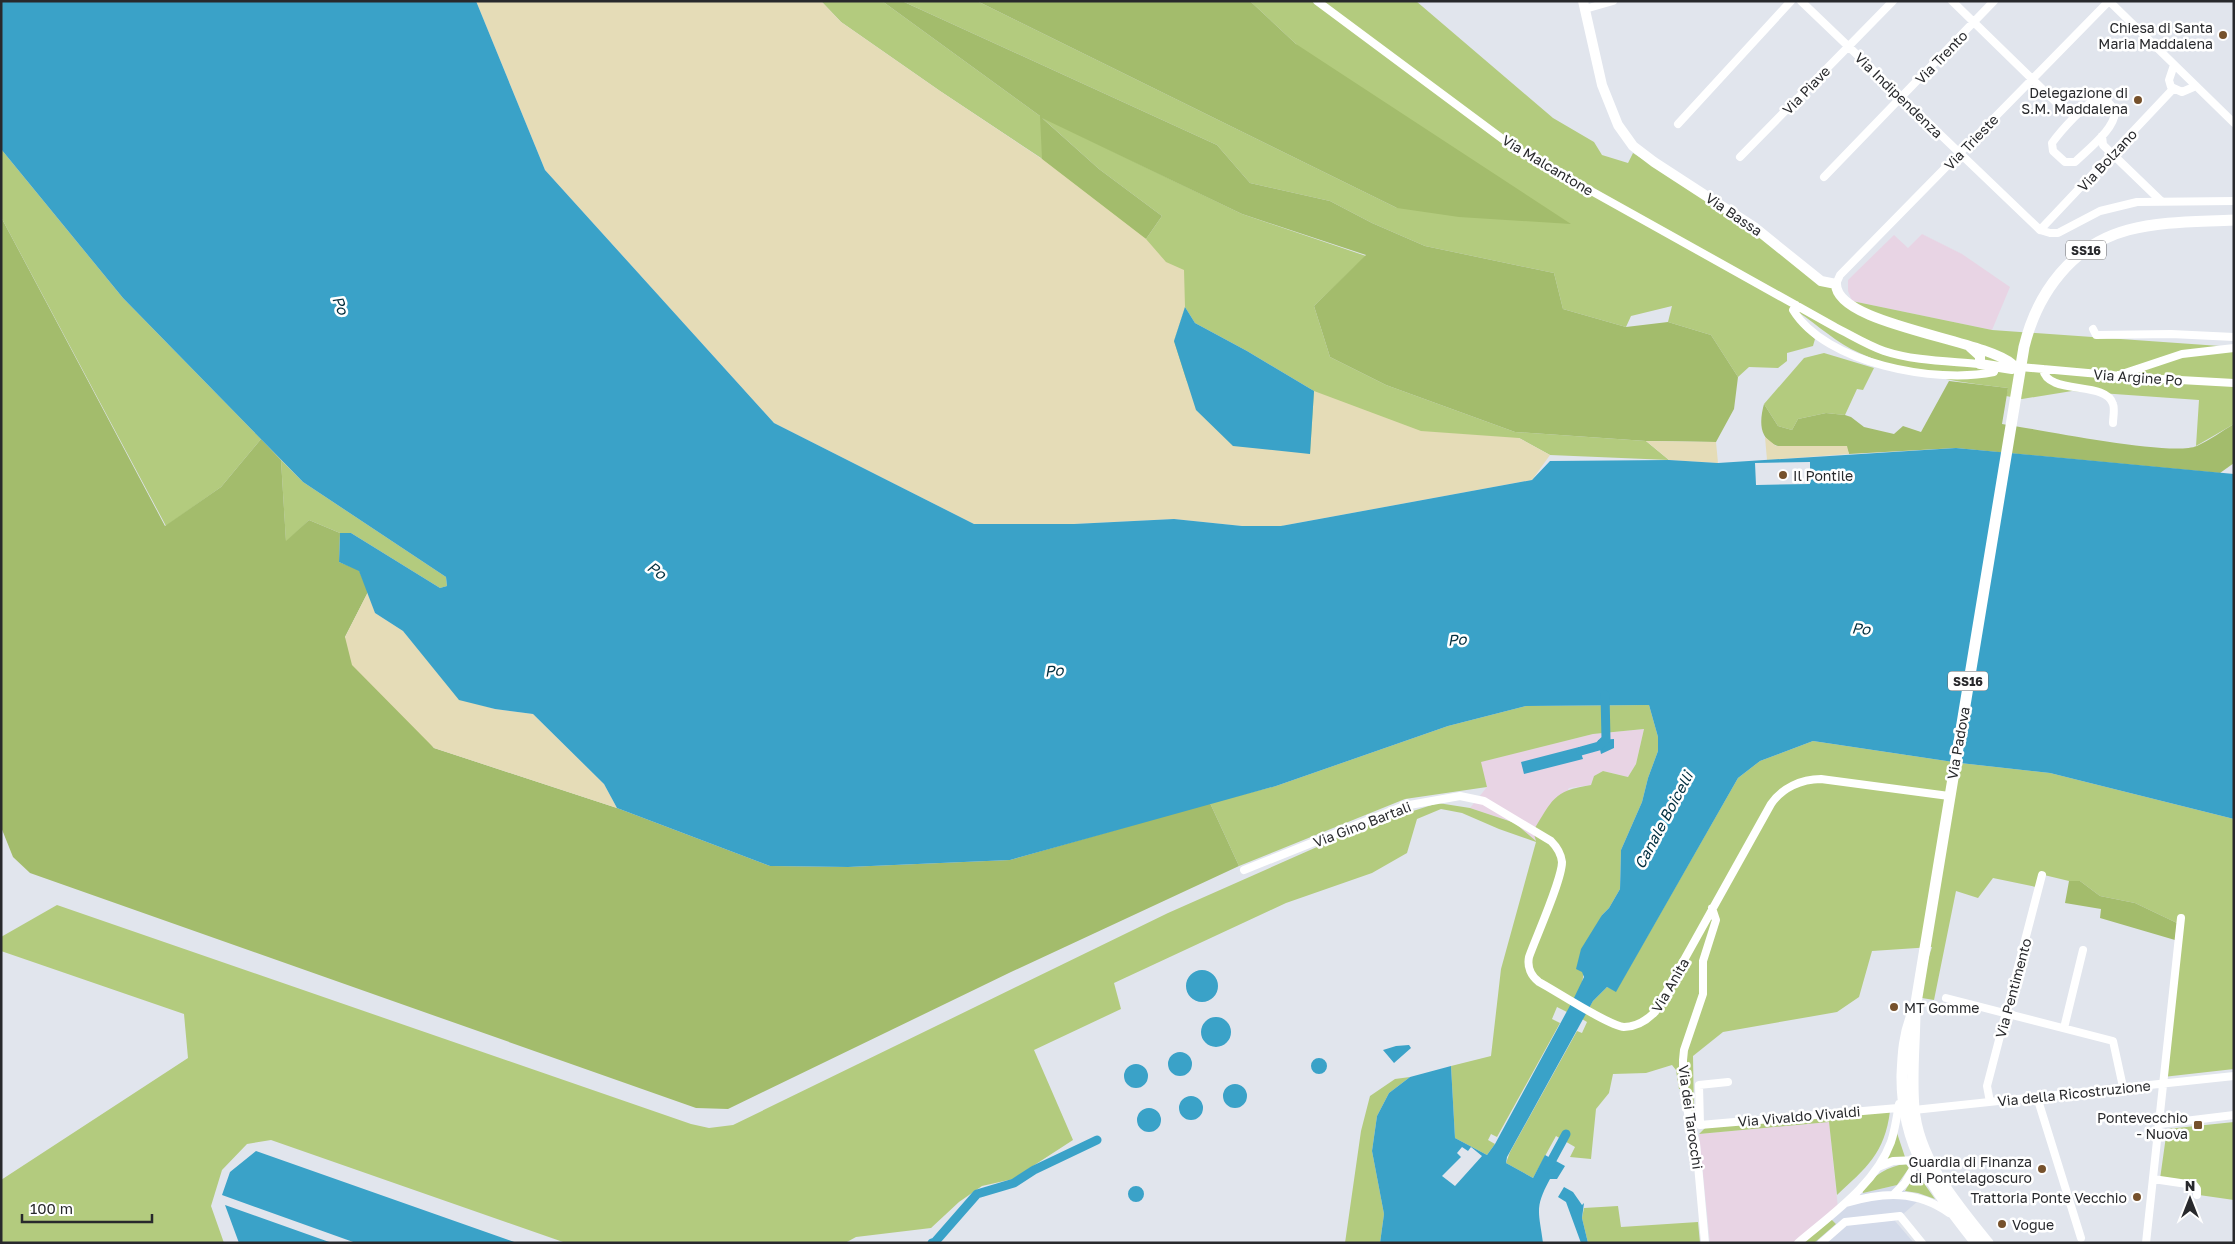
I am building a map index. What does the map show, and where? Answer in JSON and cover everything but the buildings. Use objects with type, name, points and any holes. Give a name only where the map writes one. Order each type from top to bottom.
[{"type":"main road","name":"SS16","points":[[2016,365],[2028,331],[2047,290],[2065,268],[2087,249],[2109,238],[2136,229],[2165,224],[2234,220]]},
{"type":"main road","name":"Via Padova","points":[[1905,1109],[1915,1008],[2016,388],[2016,365]]},
{"type":"main road","name":"Via Padova","points":[[1915,1008],[1905,1034],[1902,1090],[1908,1130],[1955,1217],[1976,1243]]},
{"type":"main road","name":"Via Padova","points":[[1923,1158],[1988,1243]]},
{"type":"street","name":"Via Malcantone","points":[[1317,1],[1516,149],[1859,340],[1890,353],[1906,356],[2012,369],[2016,365]]},
{"type":"street","points":[[1584,5],[1613,1]]},
{"type":"street","points":[[1678,124],[1791,1]]},
{"type":"street","name":"Via Indipendenza","points":[[1801,1],[2040,230]]},
{"type":"street","name":"Via Piave","points":[[1740,157],[1893,1]]},
{"type":"street","points":[[1952,1],[2066,112],[2077,114]]},
{"type":"street","name":"Via Trento","points":[[1824,177],[1994,1]]},
{"type":"street","points":[[2109,1],[2233,120]]},
{"type":"street","name":"Via Trieste","points":[[1836,284],[1840,275],[2109,1]]},
{"type":"street","name":"Via Bassa","points":[[1584,5],[1602,85],[1618,125],[1633,146],[1654,162],[1747,222],[1821,280],[1836,284]]},
{"type":"street","points":[[2174,65],[2169,80],[2174,89],[2182,92],[2196,86]]},
{"type":"street","name":"Via Bolzano","points":[[2040,230],[2174,89]]},
{"type":"street","points":[[2103,98],[2114,109],[2115,116],[2102,140],[2072,164],[2065,162],[2059,157],[2052,148],[2052,144],[2077,114],[2094,100],[2103,98]]},
{"type":"street","points":[[2066,112],[2068,125]]},
{"type":"street","points":[[2102,140],[2112,154],[2161,201]]},
{"type":"street","points":[[2040,230],[2054,234],[2109,209],[2137,202],[2234,201]]},
{"type":"street","points":[[1836,284],[1836,291],[1839,296],[1862,312],[1905,328],[1995,354],[2016,365]]},
{"type":"street","points":[[1796,305],[1793,310],[1796,316],[1826,341],[1842,350],[1882,366],[1929,374],[1967,375],[1994,372],[1998,357],[1995,354]]},
{"type":"street","points":[[2093,329],[2096,336],[2171,334],[2234,337]]},
{"type":"street","points":[[1968,346],[1980,356],[1980,364]]},
{"type":"street","points":[[2115,376],[2182,354],[2234,348]]},
{"type":"street","name":"Via Argine Po","points":[[2016,365],[2115,376],[2234,383]]},
{"type":"street","name":"Via Argine Po","points":[[2043,369],[2044,376],[2051,381],[2097,392],[2110,398],[2113,404],[2112,423]]},
{"type":"street","name":"Via Anita","points":[[1484,802],[1557,847],[1562,861],[1560,872],[1528,963],[1536,980],[1618,1026],[1626,1027],[1649,1018],[1655,1012],[1775,798],[1795,785],[1812,779],[1949,796]]},
{"type":"street","name":"Via Gino Bartali","points":[[1244,870],[1404,806],[1460,796],[1484,802]]},
{"type":"street","name":"Via Pentimento","points":[[1990,1102],[1987,1086],[2042,875]]},
{"type":"street","name":"Via dei Tarocchi","points":[[1705,1243],[1696,1143],[1690,1126],[1683,1081],[1684,1050],[1703,994],[1703,960],[1716,920],[1712,908]]},
{"type":"street","points":[[2146,1243],[2181,918]]},
{"type":"street","points":[[2064,1028],[2083,950]]},
{"type":"street","points":[[1946,998],[2113,1041],[2122,1088]]},
{"type":"street","name":"Via della Ricostruzione","points":[[1905,1109],[1990,1102],[2234,1076]]},
{"type":"street","points":[[1700,1125],[1699,1085],[1728,1082]]},
{"type":"street","points":[[2037,1097],[2081,1238]]},
{"type":"street","points":[[1798,1243],[1844,1204],[1878,1167],[1905,1109]]},
{"type":"street","name":"Via Vivaldo Vivaldi","points":[[1690,1126],[1905,1109]]},
{"type":"street","points":[[2160,1124],[2234,1115]]},
{"type":"street","points":[[1878,1167],[1893,1161],[1923,1158]]},
{"type":"street","points":[[1894,1194],[1905,1184],[1923,1158]]},
{"type":"street","points":[[2153,1179],[2194,1186],[2197,1188],[2198,1195]]},
{"type":"street","points":[[1844,1204],[1861,1198],[1894,1194],[1918,1197],[1935,1203],[1955,1217]]},
{"type":"street","points":[[1836,1211],[1845,1222]]},
{"type":"street","points":[[1821,1243],[1845,1222],[1900,1216],[1922,1243]]},
{"type":"shaded area","points":[[1922,234],[1962,254],[2010,287],[1992,330],[1852,301],[1848,291],[1848,280],[1894,235],[1908,248]]},
{"type":"shaded area","points":[[1644,729],[1636,764],[1628,777],[1603,771],[1594,776],[1591,785],[1569,788],[1536,841],[1515,823],[1470,808],[1487,787],[1480,762],[1593,734]]},
{"type":"shaded area","points":[[1829,1122],[1838,1208],[1799,1243],[1710,1243],[1699,1134]]},
{"type":"shaded area","points":[[1897,1185],[1918,1201],[1895,1221],[1914,1243],[1814,1243],[1836,1224],[1831,1219],[1838,1208],[1863,1193]]},
{"type":"green space","points":[[821,1],[882,1],[1040,116],[1242,214],[1366,256],[1314,306],[1330,357],[1386,385],[1515,432],[1646,441],[1669,460],[1550,455],[1519,438],[1281,526],[1041,158],[841,22]],"holes":[[[1041,117],[1099,169],[1162,216],[1146,239]],[[1185,307],[1195,323],[1314,391],[1174,341]]]},
{"type":"green space","points":[[882,1],[902,1],[1217,145],[1250,183],[1330,201],[1372,223],[1425,246],[1554,273],[1563,309],[1626,327],[1668,322],[1711,335],[1738,377],[1734,409],[1716,442],[1646,441],[1515,432],[1386,385],[1330,357],[1314,306],[1366,255],[1242,214],[1042,118],[1099,169],[1162,216],[1146,239],[1042,159],[1040,116]]},
{"type":"green space","points":[[902,1],[977,1],[1397,208],[1296,44],[1250,1],[1416,1],[1553,118],[1594,142],[1602,155],[1628,163],[1633,153],[1719,208],[1852,301],[1992,330],[2234,347],[2234,424],[2196,446],[2199,400],[2072,391],[2022,399],[2006,396],[2008,388],[1967,383],[1927,375],[1869,357],[1835,339],[1790,307],[1803,328],[1815,339],[1813,346],[1787,353],[1787,361],[1778,368],[1749,367],[1738,377],[1711,335],[1668,322],[1672,306],[1631,316],[1626,327],[1563,309],[1554,273],[1425,246],[1372,223],[1330,201],[1250,183],[1217,145]]},
{"type":"green space","points":[[977,1],[1250,1],[1296,44],[1571,224],[1459,217],[1397,208]]},
{"type":"green space","points":[[1,149],[123,298],[261,439],[221,487],[166,526],[1,217]]},
{"type":"green space","points":[[1,217],[165,526],[221,487],[261,439],[281,460],[286,541],[309,520],[340,533],[339,562],[359,570],[368,592],[345,637],[434,748],[617,808],[770,866],[848,867],[1010,860],[1210,803],[1239,866],[1011,972],[728,1109],[696,1108],[30,873],[13,857],[1,827]]},
{"type":"green space","points":[[1824,353],[1874,368],[1863,390],[1857,389],[1845,415],[1826,413],[1798,419],[1792,430],[1778,426],[1764,404],[1804,358]]},
{"type":"green space","points":[[1949,381],[2008,388],[2002,424],[2103,441],[2160,448],[2182,448],[2197,446],[2234,424],[2234,463],[2220,473],[1956,448],[1849,454],[1846,446],[1798,447],[1775,445],[1769,442],[1763,432],[1761,421],[1764,404],[1778,426],[1792,430],[1798,419],[1826,413],[1845,415],[1851,417],[1864,427],[1894,434],[1903,426],[1921,432]]},
{"type":"green space","points":[[281,460],[303,482],[446,577],[447,586],[440,588],[351,533],[340,533],[309,520],[286,542]]},
{"type":"green space","points":[[1649,705],[1658,737],[1658,751],[1642,802],[1621,850],[1620,889],[1609,908],[1602,915],[1578,993],[1567,1012],[1557,1007],[1552,1019],[1560,1023],[1497,1137],[1491,1134],[1488,1140],[1495,1144],[1487,1155],[1455,1138],[1451,1066],[1491,1056],[1501,969],[1536,842],[1462,813],[1441,809],[1417,819],[1407,853],[1372,873],[1286,903],[1114,983],[1121,1009],[1034,1050],[1073,1140],[1013,1179],[982,1186],[959,1202],[931,1228],[856,1237],[845,1243],[566,1243],[271,1140],[247,1144],[222,1170],[211,1206],[224,1243],[1,1243],[1,1180],[188,1058],[184,1014],[1,951],[1,937],[57,905],[691,1124],[709,1128],[733,1125],[1168,913],[1360,828],[1438,803],[1470,808],[1515,823],[1536,841],[1533,831],[1550,804],[1561,794],[1578,787],[1591,785],[1594,776],[1603,771],[1628,777],[1636,764],[1644,729],[1593,734],[1481,762],[1487,787],[1405,799],[1239,866],[1210,803],[1276,786],[1448,726],[1526,706]]},
{"type":"green space","points":[[1813,741],[1960,763],[2050,773],[2234,819],[2234,1069],[2163,1077],[2177,923],[2135,903],[2100,896],[2080,881],[2069,881],[2040,874],[2036,887],[1993,878],[1978,898],[1956,891],[1934,1000],[1916,997],[1932,947],[1872,951],[1859,997],[1837,1012],[1723,1032],[1693,1056],[1694,1114],[1691,1115],[1687,1088],[1679,1089],[1676,1070],[1672,1065],[1646,1073],[1613,1074],[1609,1093],[1596,1109],[1591,1159],[1570,1157],[1575,1147],[1556,1136],[1533,1178],[1506,1163],[1510,1152],[1577,1031],[1582,1033],[1587,1022],[1582,1019],[1593,1001],[1607,987],[1616,991],[1738,778],[1760,761]]},
{"type":"green space","points":[[2069,881],[2080,881],[2100,896],[2135,903],[2177,923],[2175,940],[2100,918],[2101,909],[2065,903]]},
{"type":"green space","points":[[1410,1077],[1389,1093],[1377,1116],[1372,1151],[1384,1214],[1380,1243],[1345,1243],[1361,1131],[1370,1096],[1395,1079]]},
{"type":"green space","points":[[1890,1111],[1884,1138],[1879,1149],[1865,1168],[1837,1195],[1829,1122],[1699,1134],[1706,1127]]},
{"type":"green space","points":[[2234,1122],[2234,1200],[2199,1195],[2199,1189],[2160,1179],[2167,1129]]},
{"type":"green space","points":[[1897,1133],[1905,1157],[1895,1157],[1886,1161]]},
{"type":"green space","points":[[1906,1164],[1909,1168],[1897,1185],[1863,1193],[1861,1188],[1876,1176],[1887,1169]]},
{"type":"green space","points":[[1916,1172],[1935,1199],[1905,1191]]},
{"type":"green space","points":[[1618,1206],[1621,1227],[1698,1222],[1700,1243],[1588,1243],[1582,1218],[1584,1208]]},
{"type":"green space","points":[[1831,1219],[1836,1224],[1814,1243],[1803,1243]]},
{"type":"sand","points":[[476,1],[821,1],[841,22],[1042,159],[1146,239],[1166,262],[1184,270],[1185,307],[1174,341],[1187,382],[1310,454],[1314,391],[1421,431],[1519,438],[1550,455],[1532,480],[1281,526],[1242,526],[1174,519],[1074,524],[974,524],[774,423],[545,170]]},
{"type":"sand","points":[[1765,437],[1776,446],[1847,446],[1849,454],[1767,460]]},
{"type":"sand","points":[[1646,441],[1716,442],[1718,463],[1669,460]]},
{"type":"sand","points":[[368,592],[375,613],[403,631],[459,699],[495,709],[533,714],[604,784],[617,808],[434,748],[352,665],[345,637]]},
{"type":"water","points":[[1,1],[476,1],[545,170],[774,423],[974,524],[1074,524],[1174,519],[1242,526],[1281,526],[1532,480],[1550,461],[1669,460],[1718,463],[1956,448],[2234,474],[2234,819],[2050,773],[1960,763],[1813,741],[1760,761],[1738,778],[1616,992],[1607,987],[1593,1001],[1507,1157],[1506,1163],[1533,1178],[1545,1155],[1565,1166],[1557,1179],[1550,1179],[1540,1204],[1539,1217],[1543,1243],[1380,1243],[1384,1214],[1372,1151],[1377,1116],[1389,1093],[1410,1077],[1451,1066],[1455,1138],[1487,1155],[1495,1144],[1573,1000],[1584,977],[1582,972],[1576,969],[1581,949],[1620,889],[1621,850],[1642,802],[1658,751],[1658,737],[1649,705],[1526,706],[1448,726],[1276,786],[1010,860],[848,867],[770,866],[617,808],[604,784],[533,714],[495,709],[459,700],[403,631],[375,613],[359,571],[339,562],[340,533],[351,533],[440,588],[447,586],[446,577],[303,482],[123,298],[1,149]]},
{"type":"water","points":[[1185,307],[1195,323],[1314,391],[1310,454],[1233,446],[1196,410],[1174,341]]},
{"type":"water","points":[[1614,739],[1614,748],[1601,754],[1598,740]]},
{"type":"water","points":[[1579,747],[1583,759],[1524,774],[1521,762]]},
{"type":"water","points":[[1202,970],[1214,974],[1218,986],[1214,998],[1202,1002],[1190,998],[1186,986],[1190,974]]},
{"type":"water","points":[[1216,1017],[1227,1021],[1231,1032],[1227,1043],[1216,1047],[1205,1043],[1201,1032],[1205,1021]]},
{"type":"water","points":[[1409,1045],[1411,1048],[1394,1063],[1383,1050],[1396,1046]]},
{"type":"water","points":[[1180,1052],[1189,1055],[1192,1064],[1189,1073],[1180,1076],[1171,1073],[1168,1064],[1171,1055]]},
{"type":"water","points":[[1319,1058],[1327,1066],[1319,1074],[1311,1066]]},
{"type":"water","points":[[1136,1064],[1141,1065],[1147,1071],[1147,1081],[1141,1087],[1136,1088],[1131,1087],[1125,1081],[1124,1076],[1125,1071],[1131,1065]]},
{"type":"water","points":[[1235,1084],[1244,1087],[1247,1096],[1244,1105],[1235,1108],[1226,1105],[1223,1096],[1226,1087]]},
{"type":"water","points":[[1191,1096],[1200,1099],[1203,1108],[1200,1117],[1191,1120],[1182,1117],[1179,1108],[1182,1099]]},
{"type":"water","points":[[1149,1108],[1158,1111],[1161,1120],[1158,1129],[1149,1132],[1140,1129],[1137,1120],[1140,1111]]},
{"type":"water","points":[[256,1151],[517,1243],[356,1243],[222,1195],[230,1172]]},
{"type":"water","points":[[1136,1186],[1144,1194],[1136,1202],[1128,1194]]},
{"type":"water","points":[[1564,1187],[1573,1192],[1582,1205],[1584,1203],[1582,1218],[1588,1243],[1581,1243],[1566,1202],[1558,1197]]},
{"type":"water","points":[[225,1205],[332,1243],[239,1243]]},
{"type":"pier","points":[[1810,462],[1810,484],[1756,485],[1755,463]]},
{"type":"pier","points":[[1462,1147],[1468,1151],[1471,1147],[1482,1156],[1455,1186],[1442,1176],[1461,1157],[1457,1153]]},
{"type":"waterway","points":[[1581,751],[1599,746],[1606,739],[1605,695]]},
{"type":"waterway","points":[[1547,1169],[1566,1134]]},
{"type":"waterway","points":[[932,1243],[935,1242],[977,1194],[1014,1183],[1034,1170],[1097,1140]]},
{"type":"place","name":"Chiesa di Santa Maria Maddalena","points":[[2223,35]]},
{"type":"place","name":"Delegazione di S.M. Maddalena","points":[[2138,100]]},
{"type":"place","name":"Il Pontile","points":[[1783,475]]},
{"type":"place","name":"MT Gomme","points":[[1894,1007]]},
{"type":"place","name":"Pontevecchio - Nuova","points":[[2198,1125]]},
{"type":"place","name":"Guardia di Finanza di Pontelagoscuro","points":[[2042,1169]]},
{"type":"place","name":"Trattoria Ponte Vecchio","points":[[2137,1197]]},
{"type":"place","name":"Vogue","points":[[2002,1224]]},
{"type":"water label","name":"Po","points":[[341,305]]},
{"type":"water label","name":"Po","points":[[657,570]]},
{"type":"water label","name":"Po","points":[[1861,628]]},
{"type":"water label","name":"Po","points":[[1457,639]]},
{"type":"water label","name":"Po","points":[[1054,670]]},
{"type":"water label","name":"Canale Boicelli","points":[[1663,820]]}]
